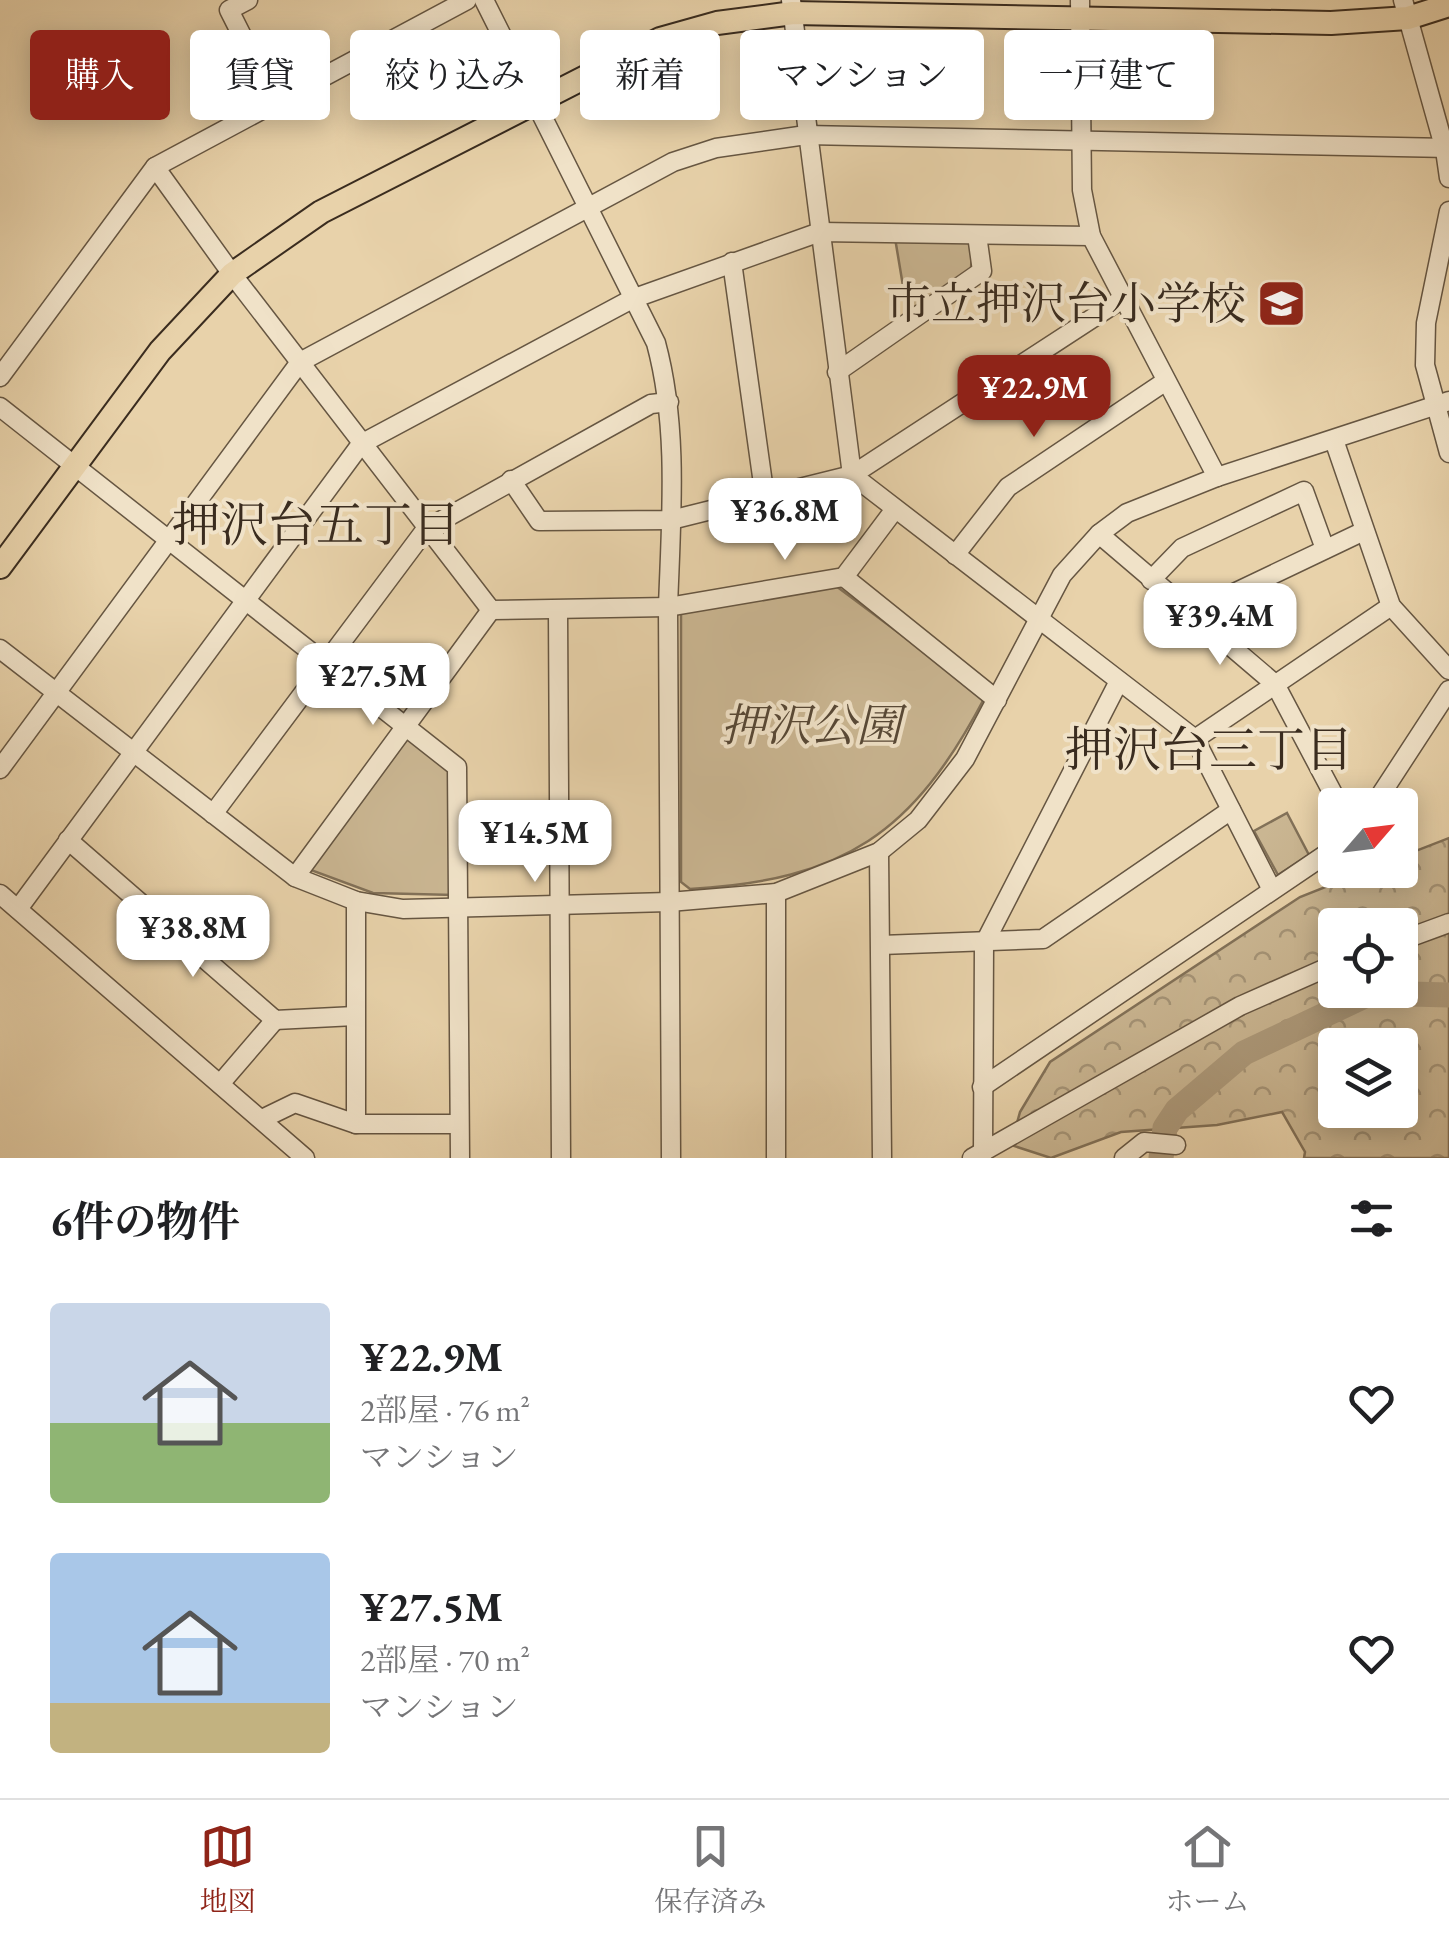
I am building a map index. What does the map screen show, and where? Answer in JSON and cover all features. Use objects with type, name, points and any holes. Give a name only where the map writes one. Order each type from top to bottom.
[{"type":"main road","points":[[560,88],[660,39],[792,6],[1080,8],[1331,23],[1449,5]]},
{"type":"main road","points":[[0,567],[160,351],[232,274],[321,212],[498,120]]},
{"type":"street","points":[[239,30],[229,10],[248,0]]},
{"type":"street","points":[[330,73],[467,0]]},
{"type":"street","points":[[484,0],[499,30]]},
{"type":"street","points":[[792,6],[852,476],[1195,739],[1272,890]]},
{"type":"street","points":[[1080,8],[1081,140],[1085,213],[1091,236],[1217,477]]},
{"type":"street","points":[[1405,9],[1447,149],[1449,178]]},
{"type":"street","points":[[0,377],[155,166],[241,120]]},
{"type":"street","points":[[543,120],[656,344],[668,402],[671,1158]]},
{"type":"street","points":[[0,769],[300,362],[688,157],[716,148],[806,134],[1447,149]]},
{"type":"street","points":[[155,166],[232,274],[491,610]]},
{"type":"street","points":[[1449,211],[1442,278],[1426,323],[1426,365],[1441,403],[1449,453]]},
{"type":"street","points":[[18,908],[362,444],[632,299],[820,232],[1091,236]]},
{"type":"street","points":[[837,372],[982,271],[977,236]]},
{"type":"street","points":[[732,262],[765,498]]},
{"type":"street","points":[[511,480],[538,521],[671,520],[852,476],[1122,299]]},
{"type":"street","points":[[954,554],[1008,486],[1166,381]]},
{"type":"street","points":[[213,814],[426,529],[651,404],[668,402]]},
{"type":"street","points":[[0,649],[295,876],[356,901],[403,909],[670,902],[776,893],[878,852],[918,820],[945,789],[1062,575],[1099,534],[1147,503],[1441,403]]},
{"type":"street","points":[[0,407],[457,767],[460,1158]]},
{"type":"street","points":[[1334,440],[1391,606],[1449,670]]},
{"type":"street","points":[[1151,580],[1182,548],[1304,490],[1325,549]]},
{"type":"street","points":[[491,610],[668,606],[844,577],[895,508]]},
{"type":"street","points":[[1192,612],[1364,531]]},
{"type":"street","points":[[1099,534],[1275,684],[1329,788]]},
{"type":"street","points":[[844,577],[997,700]]},
{"type":"street","points":[[1195,739],[1391,606]]},
{"type":"street","points":[[295,876],[491,610]]},
{"type":"street","points":[[558,611],[561,1158]]},
{"type":"street","points":[[978,1156],[984,944],[1119,681]]},
{"type":"street","points":[[1385,788],[1449,690]]},
{"type":"street","points":[[881,945],[1043,939],[1231,810]]},
{"type":"street","points":[[68,840],[275,1020],[355,1016]]},
{"type":"street","points":[[878,852],[882,1158]]},
{"type":"street","points":[[982,1087],[1318,859]]},
{"type":"street","points":[[776,893],[776,1158]]},
{"type":"street","points":[[0,894],[305,1158]]},
{"type":"street","points":[[356,901],[356,1124]]},
{"type":"street","points":[[1418,934],[1449,923]]},
{"type":"street","points":[[978,1156],[1240,1006],[1318,972]]},
{"type":"street","points":[[220,1084],[275,1020]]},
{"type":"street","points":[[262,1119],[295,1104],[356,1124],[460,1124]]},
{"type":"street","points":[[1124,1158],[1144,1142],[1176,1145]]},
{"type":"green space","points":[[895,238],[967,240],[972,244],[971,270],[908,316]]},
{"type":"green space","name":"押沢公園","points":[[836,586],[985,697],[930,784],[901,816],[868,841],[832,860],[791,874],[690,889],[681,882],[681,613]]},
{"type":"green space","points":[[409,737],[452,771],[454,895],[373,893],[308,869],[404,738]]},
{"type":"green space","points":[[1287,813],[1309,855],[1278,875],[1254,831]]},
{"type":"green space","points":[[1449,838],[1449,1158],[1304,1158],[1305,1152],[1282,1112],[1217,1125],[1121,1132],[1051,1158],[1011,1145],[1020,1112],[1050,1062],[1300,897],[1323,888],[1418,888],[1418,850]]},
{"type":"waterway","points":[[1161,1158],[1165,1128],[1177,1110],[1244,1053],[1371,993],[1449,995]]},
{"type":"place","name":"市立押沢台小学校","points":[[1281,303]]},
{"type":"district","name":"押沢台五丁目","points":[[316,524]]},
{"type":"district","name":"押沢台三丁目","points":[[1209,749]]}]
